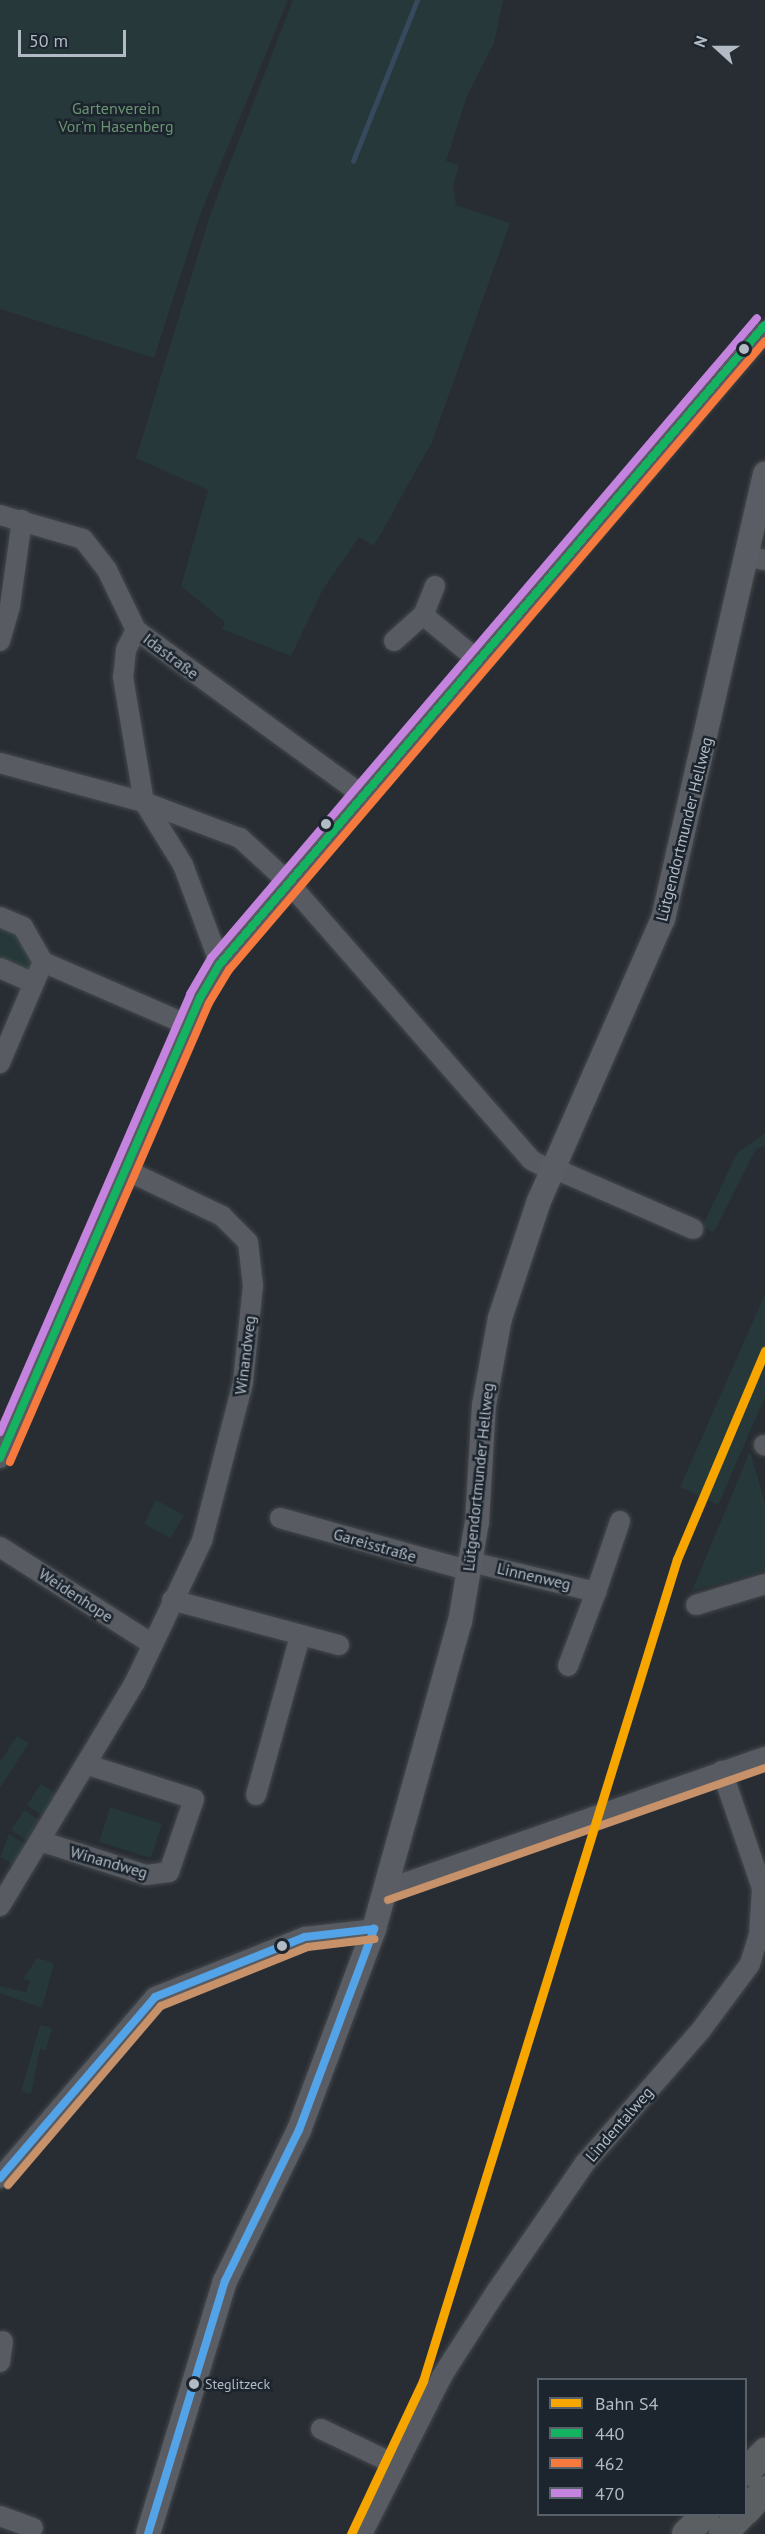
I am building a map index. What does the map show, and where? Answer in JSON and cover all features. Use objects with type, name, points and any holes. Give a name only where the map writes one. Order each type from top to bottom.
[{"type":"highway","points":[[747,2471],[765,2452]]},
{"type":"highway","points":[[747,2510],[765,2490]]},
{"type":"highway","points":[[686,2534],[703,2516]]},
{"type":"highway","points":[[723,2534],[740,2516]]},
{"type":"main road","name":"Lütgendortmunder Hellweg","points":[[148,2534],[225,2281],[299,2130],[374,1929],[471,1567],[492,1349],[512,1277],[553,1169],[663,920],[756,558],[765,474]]},
{"type":"street","points":[[0,1458],[188,1025],[220,964],[362,795],[762,331]]},
{"type":"street","name":"Idastraße","points":[[0,515],[63,530],[93,547],[136,630],[362,795]]},
{"type":"street","points":[[0,641],[21,520]]},
{"type":"street","points":[[394,641],[423,615],[435,586]]},
{"type":"street","points":[[423,615],[479,661]]},
{"type":"street","points":[[136,630],[126,650],[123,677],[144,802],[173,845],[220,964]]},
{"type":"street","points":[[0,763],[144,802],[240,838],[288,882],[531,1160],[693,1229]]},
{"type":"street","points":[[173,845],[172,828],[189,818]]},
{"type":"street","points":[[0,917],[22,927],[43,962],[188,1025]]},
{"type":"street","points":[[0,1063],[43,962]]},
{"type":"street","points":[[0,968],[34,983]]},
{"type":"street","name":"Winandweg","points":[[0,1906],[88,1765],[152,1644],[204,1533],[235,1426],[253,1270],[248,1242],[231,1223],[126,1170]]},
{"type":"street","name":"Gareisstraße","points":[[280,1518],[471,1567]]},
{"type":"street","points":[[568,1666],[621,1521]]},
{"type":"street","name":"Weidenhope","points":[[0,1546],[152,1644]]},
{"type":"street","name":"Linnenweg","points":[[471,1567],[596,1592]]},
{"type":"street","points":[[696,1605],[765,1584]]},
{"type":"street","points":[[172,1600],[339,1645]]},
{"type":"street","points":[[256,1795],[300,1636]]},
{"type":"street","points":[[385,1890],[765,1756]]},
{"type":"street","name":"Winandweg","points":[[40,1841],[146,1875],[169,1872],[194,1799],[88,1765]]},
{"type":"street","name":"Lindentalweg","points":[[362,2534],[394,2464],[479,2316],[581,2168],[723,2003],[750,1964],[759,1935],[762,1888],[722,1771]]},
{"type":"street","points":[[2,2173],[155,1997],[305,1937],[374,1929]]},
{"type":"street","points":[[0,2362],[3,2341]]},
{"type":"street","points":[[321,2429],[394,2464]]},
{"type":"street","points":[[0,2516],[33,2528]]},
{"type":"green space","name":"Gartenverein Vor'm Hasenberg","points":[[0,0],[288,0],[200,215],[154,358],[0,309]]},
{"type":"green space","points":[[293,0],[503,0],[494,43],[467,96],[446,161],[459,165],[453,185],[456,205],[510,223],[432,442],[374,546],[359,537],[323,589],[291,656],[222,629],[225,622],[181,586],[208,490],[136,458],[210,215]]},
{"type":"green space","points":[[0,921],[19,929],[35,959],[28,973],[0,964]]},
{"type":"green space","points":[[765,1133],[765,1146],[756,1149],[714,1232],[702,1227],[737,1153]]},
{"type":"green space","points":[[765,1294],[765,1397],[718,1505],[680,1487]]},
{"type":"green space","points":[[750,1451],[765,1503],[765,1571],[692,1591]]},
{"type":"green space","points":[[156,1500],[184,1515],[171,1538],[144,1524]]},
{"type":"green space","points":[[17,1736],[29,1743],[0,1788],[0,1762]]},
{"type":"green space","points":[[41,1784],[60,1796],[46,1818],[27,1805]]},
{"type":"green space","points":[[110,1807],[162,1824],[151,1858],[99,1842]]},
{"type":"green space","points":[[24,1810],[44,1823],[31,1843],[11,1830]]},
{"type":"green space","points":[[9,1834],[29,1847],[17,1867],[0,1857]]},
{"type":"green space","points":[[37,1958],[54,1963],[42,2008],[0,1993],[0,1986],[26,1992],[30,1981],[23,1979]]},
{"type":"green space","points":[[40,2025],[52,2028],[46,2050],[40,2049],[31,2094],[21,2092]]},
{"type":"waterway","points":[[353,161],[417,0]]},
{"type":"rail line","name":"S4","points":[[351,2534],[423,2381],[677,1559],[765,1351]]},
{"type":"transit line","name":"470","points":[[0,1432],[190,994],[211,958],[757,318]]},
{"type":"transit line","name":"440","points":[[0,1458],[200,998],[220,964],[765,325]]},
{"type":"transit line","name":"462","points":[[10,1462],[209,1003],[229,970],[765,341]]},
{"type":"transit line","points":[[388,1900],[765,1768]]},
{"type":"transit line","points":[[0,2178],[155,1997],[305,1937],[374,1929]]},
{"type":"transit line","points":[[148,2534],[225,2281],[299,2130],[374,1929]]},
{"type":"transit line","points":[[8,2185],[161,2006],[308,1947],[375,1939]]},
{"type":"place","name":"Steglitzeck","points":[[194,2384]]}]
